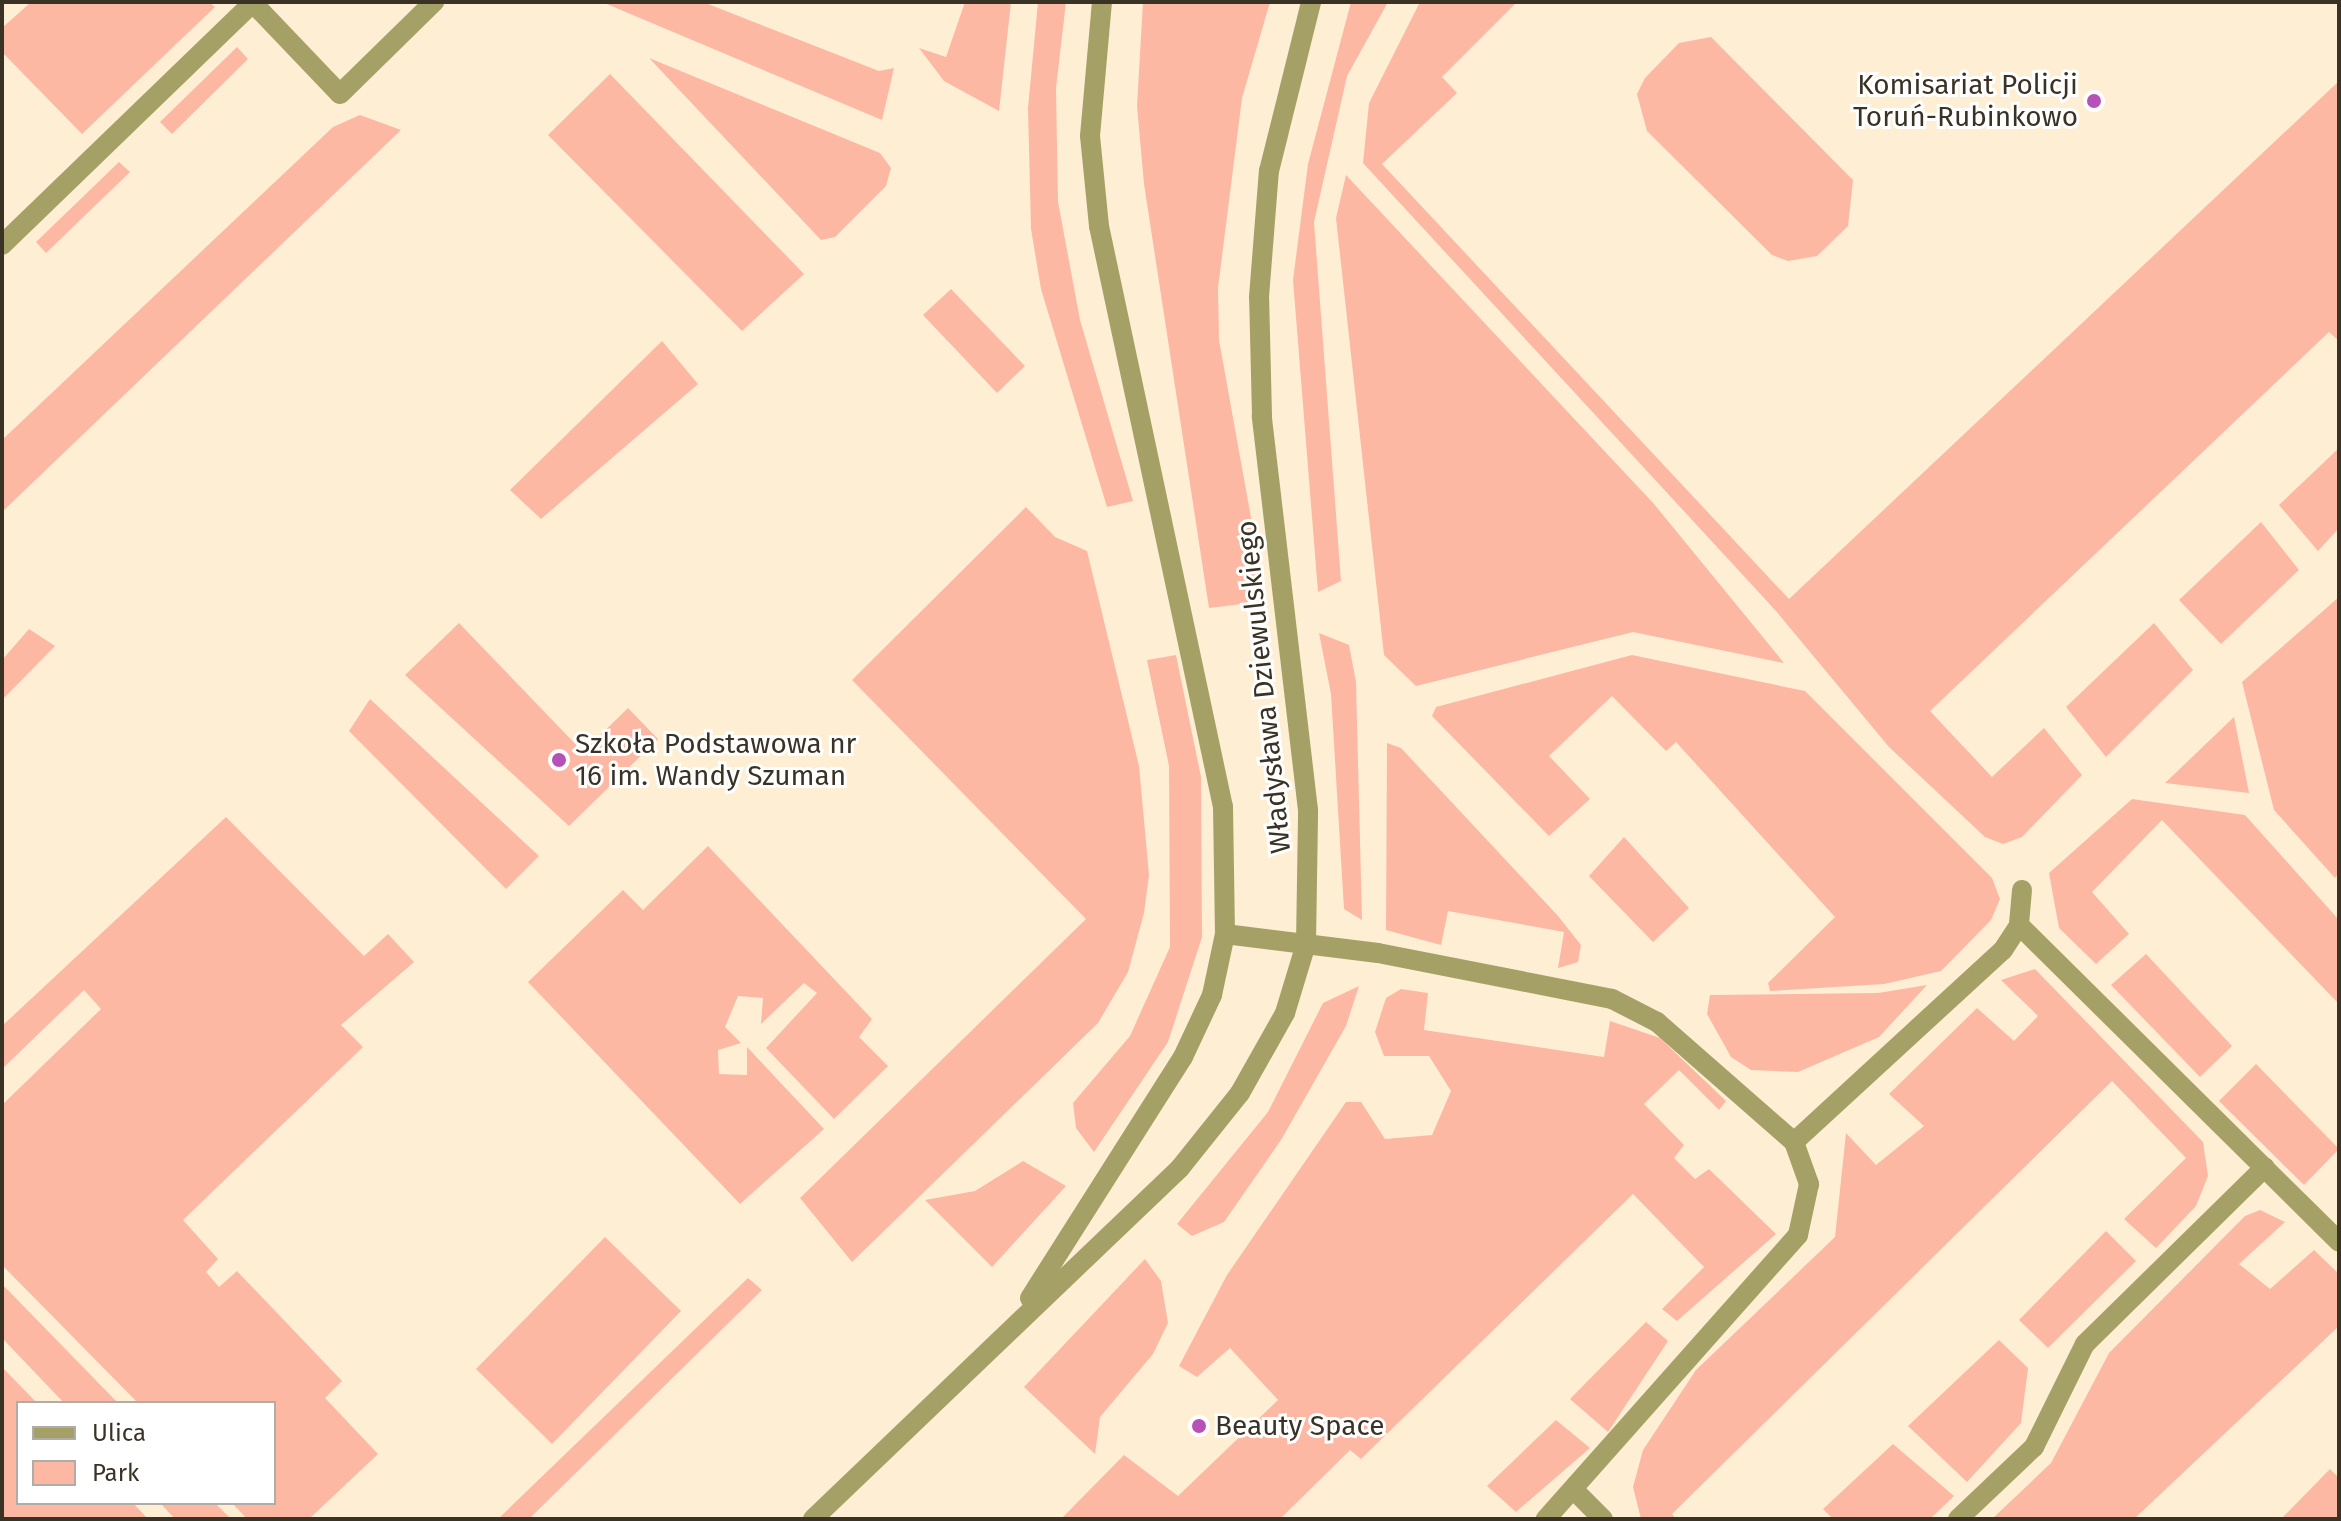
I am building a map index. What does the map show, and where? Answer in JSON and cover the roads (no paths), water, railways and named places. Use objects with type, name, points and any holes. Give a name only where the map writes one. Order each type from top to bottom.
[{"type":"street","points":[[2,245],[253,2],[340,94],[434,2]]},
{"type":"street","name":"Władysława Dziewulskiego","points":[[1019,1315],[1183,1057],[1212,995],[1225,934],[1223,807],[1099,226],[1090,136],[1102,2]]},
{"type":"street","name":"Władysława Dziewulskiego","points":[[813,1519],[1019,1315],[1144,1205],[1240,1093],[1285,1013],[1306,944],[1308,810],[1262,416],[1259,297],[1269,171],[1311,2]]},
{"type":"street","points":[[1794,1142],[2003,950],[2019,925],[2022,890]]},
{"type":"street","points":[[2019,925],[2339,1242]]},
{"type":"street","points":[[1225,934],[1306,944],[1612,999],[1657,1022],[1794,1142],[1809,1184],[1798,1235],[1691,1348],[1574,1490],[1546,1519]]},
{"type":"street","points":[[1958,1519],[2034,1447],[2085,1344],[2265,1167]]},
{"type":"street","points":[[1574,1490],[1603,1519]]},
{"type":"place","name":"Komisariat Policji Toruń-Rubinkowo","points":[[2094,101]]},
{"type":"place","name":"Szkoła Podstawowa nr 16 im. Wandy Szuman","points":[[559,760]]},
{"type":"place","name":"Beauty Space","points":[[1199,1426]]}]
